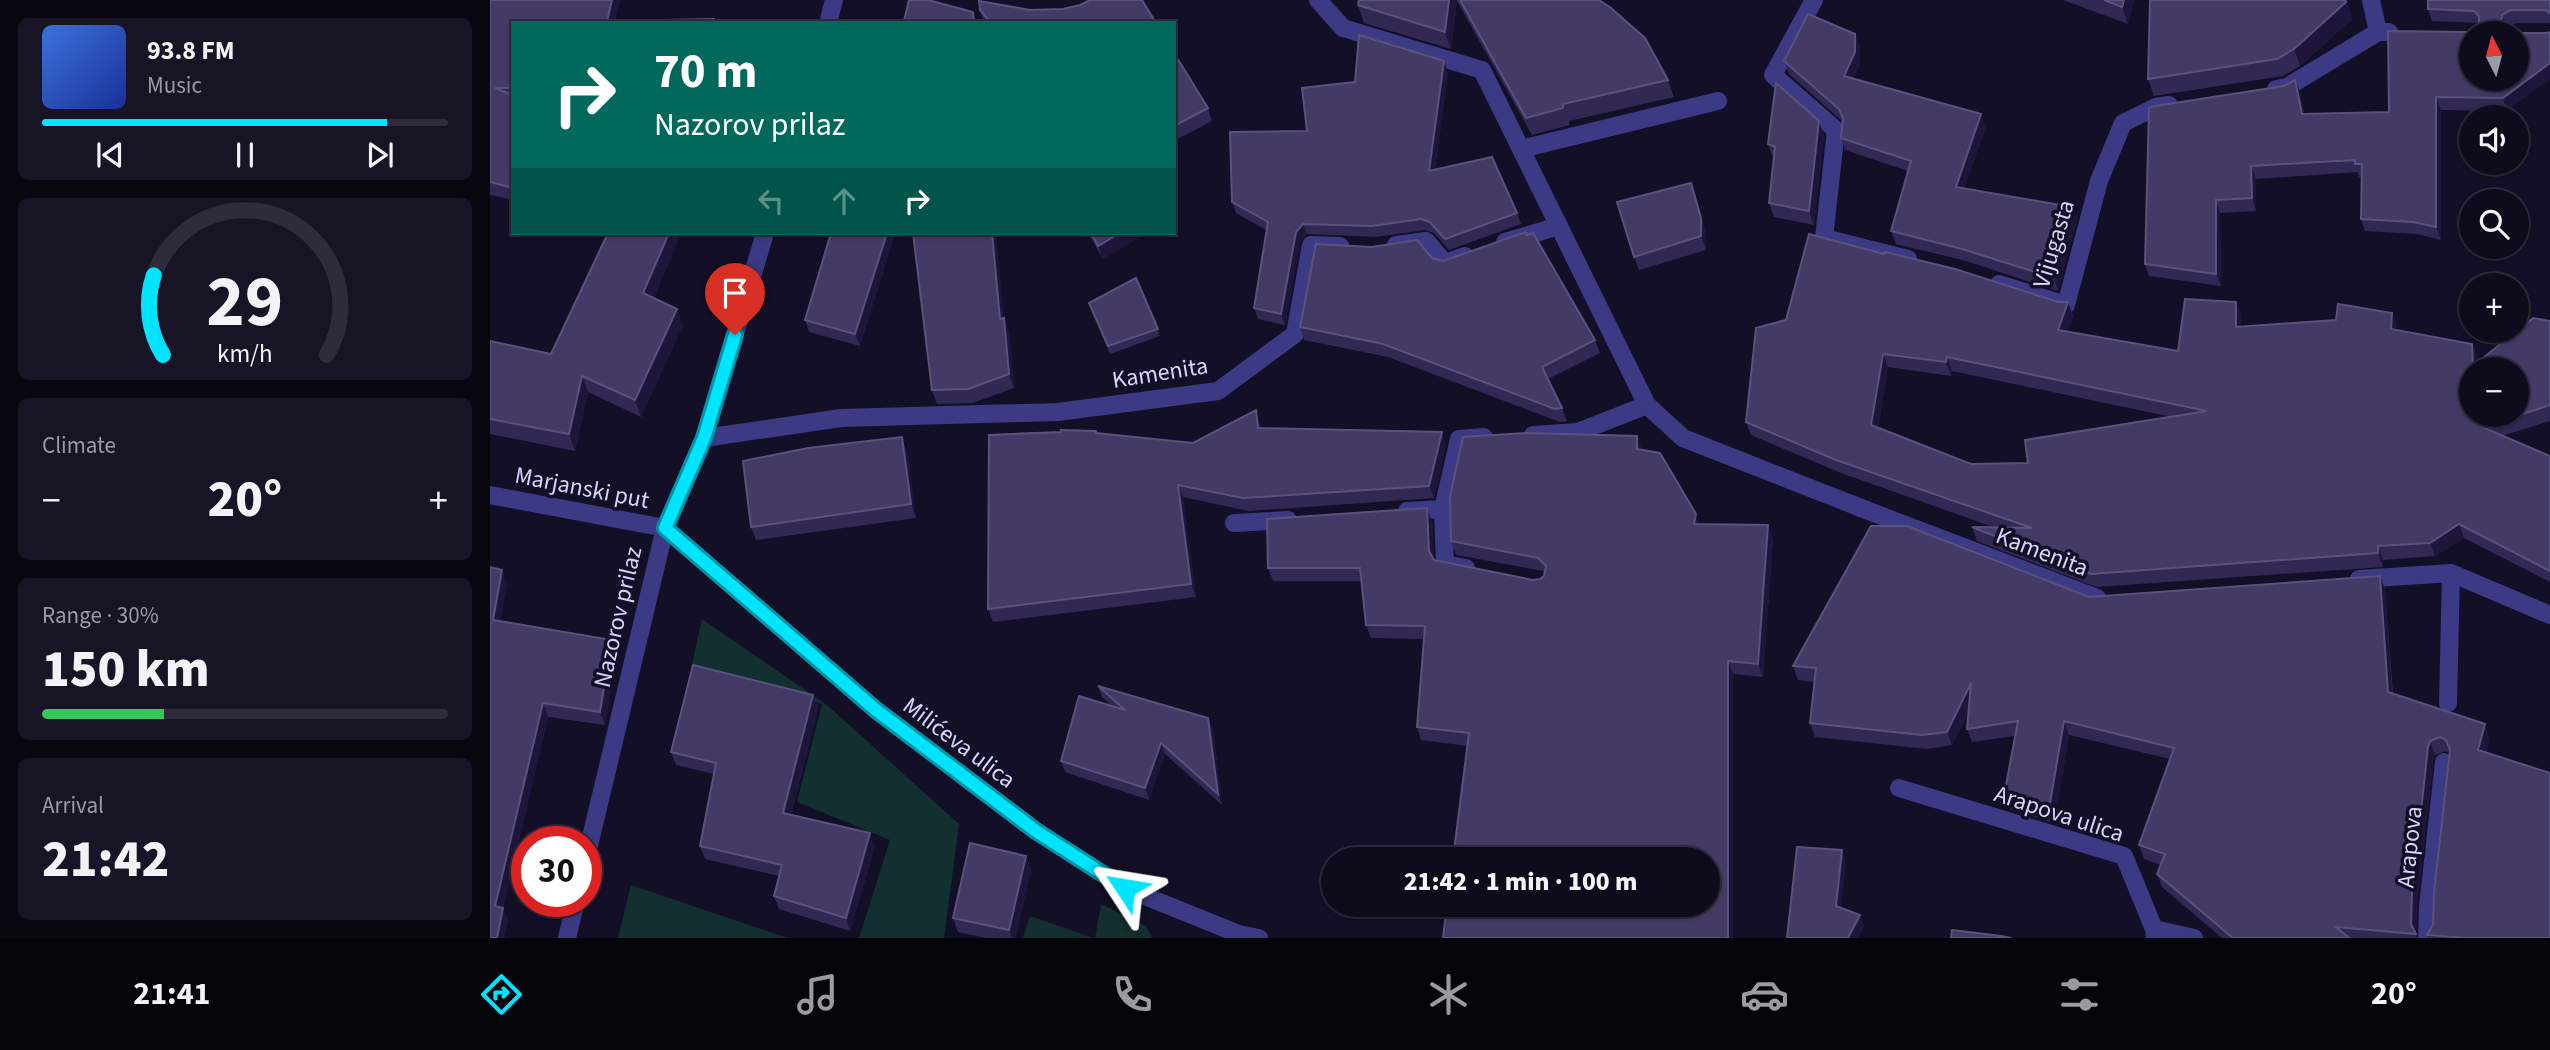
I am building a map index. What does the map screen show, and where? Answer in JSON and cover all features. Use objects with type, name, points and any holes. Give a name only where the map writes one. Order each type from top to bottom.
[{"type":"street","points":[[829,21],[834,0]]},
{"type":"street","name":"Kamenita","points":[[1318,0],[1343,28],[1482,70],[1647,405],[1683,439],[2094,598],[2108,598]]},
{"type":"street","points":[[1814,0],[1773,75],[1836,130],[1824,238],[1925,263]]},
{"type":"street","points":[[2371,0],[2378,32]]},
{"type":"street","points":[[2260,91],[2287,87],[2378,32],[2405,32]]},
{"type":"street","points":[[1521,149],[1718,101]]},
{"type":"street","name":"Vijugasta","points":[[1989,280],[2066,305],[2099,181],[2123,123],[2156,107],[2182,103]]},
{"type":"street","name":"Kamenita","points":[[704,438],[841,418],[1058,412],[1219,391],[1295,334],[1311,246],[1370,247],[1426,242],[1445,263],[1559,226]]},
{"type":"street","name":"Nazorov prilaz","points":[[594,826],[665,528],[704,438],[764,235]]},
{"type":"street","points":[[1486,572],[1445,564],[1443,509],[1459,439],[1578,432],[1647,405]]},
{"type":"street","name":"Marjanski put","points":[[490,495],[665,528]]},
{"type":"street","points":[[1387,513],[1443,509]]},
{"type":"street","points":[[1234,523],[1303,519]]},
{"type":"street","name":"Milićeva ulica","points":[[665,528],[876,710],[1036,831],[1125,888],[1239,936],[1259,938]]},
{"type":"street","points":[[2448,704],[2451,573]]},
{"type":"street","points":[[2342,581],[2451,573],[2550,615]]},
{"type":"street","name":"Arapova","points":[[2427,938],[2444,762]]},
{"type":"street","name":"Arapova ulica","points":[[1899,788],[2124,856],[2155,933]]},
{"type":"street","points":[[567,938],[572,917]]},
{"type":"street","points":[[2155,933],[2194,938]]},
{"type":"green space","points":[[702,619],[827,705],[959,824],[944,938],[859,938],[890,840],[797,802],[822,704],[692,665]]},
{"type":"green space","points":[[631,885],[788,938],[618,938]]},
{"type":"green space","points":[[1101,904],[1146,926],[1152,938],[1095,938]]},
{"type":"green space","points":[[1030,916],[1093,938],[1023,938]]},
{"type":"building","points":[[490,0],[612,0],[607,21],[511,21],[511,88],[495,88],[511,94],[511,187],[490,182]]},
{"type":"building","points":[[909,0],[928,0],[973,12],[974,21],[904,21]]},
{"type":"building","points":[[1090,0],[1142,0],[1155,21],[989,21],[980,10],[979,1],[1030,10],[1063,9]]},
{"type":"building","points":[[1359,0],[1449,0],[1445,32],[1358,5]]},
{"type":"building","points":[[1460,0],[1599,0],[1645,38],[1668,80],[1563,104],[1563,108],[1526,118]]},
{"type":"building","points":[[2104,0],[2124,0],[2122,7]]},
{"type":"building","points":[[2150,0],[2346,2],[2294,49],[2277,59],[2148,79]]},
{"type":"building","points":[[2428,0],[2550,0],[2550,13],[2545,10],[2511,10],[2502,15],[2502,21],[2479,21],[2479,16],[2474,11],[2428,9]]},
{"type":"building","points":[[1808,14],[1855,34],[1855,52],[1844,76],[1981,114],[1956,187],[2072,207],[2054,278],[1962,249],[1891,231],[1911,161],[1841,138],[1843,118],[1839,109],[1784,61]]},
{"type":"building","points":[[714,19],[714,21],[607,21]]},
{"type":"building","points":[[2388,31],[2459,32],[2459,91],[2512,91],[2503,98],[2436,97],[2436,227],[2413,222],[2361,219],[2362,164],[2355,164],[2355,160],[2251,166],[2252,198],[2216,200],[2216,274],[2145,264],[2149,108],[2284,86],[2295,80],[2302,114],[2389,112]]},
{"type":"building","points":[[2550,32],[2550,63],[2529,79],[2529,33]]},
{"type":"building","points":[[1359,35],[1444,61],[1429,171],[1492,157],[1517,213],[1445,239],[1430,222],[1421,219],[1372,226],[1303,224],[1296,232],[1281,314],[1254,308],[1268,222],[1232,202],[1230,132],[1307,131],[1302,88],[1355,82]]},
{"type":"building","points":[[1176,56],[1208,108],[1176,125]]},
{"type":"building","points":[[1776,83],[1819,121],[1809,211],[1769,203],[1775,147],[1768,144]]},
{"type":"building","points":[[1691,183],[1701,218],[1701,236],[1634,257],[1617,202]]},
{"type":"building","points":[[1526,232],[1527,235],[1533,233],[1595,340],[1542,367],[1562,408],[1555,409],[1383,344],[1300,327],[1316,244],[1372,247],[1417,240],[1432,258],[1443,261]]},
{"type":"building","points":[[1809,234],[1955,269],[2058,302],[2068,302],[2058,330],[2178,351],[2185,299],[2236,302],[2236,327],[2336,320],[2338,304],[2392,313],[2391,329],[2472,344],[2473,357],[2459,357],[2459,427],[2482,427],[2550,456],[2550,571],[2459,524],[2430,543],[2378,546],[2378,553],[2091,574],[1972,527],[2032,528],[1836,460],[1746,422],[1756,328],[1786,320]],"holes":[[[1883,354],[1946,362],[1947,357],[2207,411],[2025,440],[2028,463],[1971,464],[1871,425]]]},
{"type":"building","points":[[607,235],[668,235],[643,293],[677,309],[635,400],[582,376],[569,434],[490,419],[490,341],[551,354]]},
{"type":"building","points":[[830,235],[886,235],[855,334],[805,320]]},
{"type":"building","points":[[913,235],[992,235],[1000,319],[1004,318],[1009,374],[968,389],[932,390]]},
{"type":"building","points":[[1092,235],[1117,235],[1098,246]]},
{"type":"building","points":[[1136,278],[1158,329],[1108,346],[1089,303]]},
{"type":"building","points":[[2533,318],[2550,321],[2550,405],[2529,412],[2529,357],[2484,357],[2502,343],[2529,343],[2529,321]]},
{"type":"building","points":[[1256,410],[1258,428],[1442,432],[1429,486],[1243,498],[1178,485],[1191,584],[988,609],[989,435],[1061,430],[1096,431],[1193,443]]},
{"type":"building","points":[[1526,433],[1637,436],[1637,449],[1660,453],[1696,514],[1694,524],[1768,525],[1758,664],[1728,661],[1728,938],[1443,938],[1446,917],[1720,917],[1720,847],[1455,847],[1469,733],[1417,727],[1425,626],[1366,625],[1360,568],[1268,568],[1267,519],[1427,508],[1429,551],[1434,560],[1533,580],[1540,579],[1544,576],[1546,566],[1538,558],[1451,541],[1450,497],[1463,437]]},
{"type":"building","points":[[902,437],[911,504],[751,527],[743,461],[808,448]]},
{"type":"building","points":[[1871,526],[1907,526],[2089,597],[2380,576],[2388,692],[2485,724],[2478,750],[2550,773],[2550,938],[2427,935],[2433,925],[2450,750],[2446,740],[2440,737],[2430,741],[2428,747],[2412,892],[2411,924],[2416,934],[2336,927],[2349,938],[2233,938],[2157,874],[2165,854],[2139,845],[2174,748],[2064,721],[2049,809],[2004,796],[2018,721],[1967,729],[1971,683],[1947,732],[1922,735],[1810,723],[1816,668],[1793,666]]},
{"type":"building","points":[[490,567],[502,570],[493,620],[612,640],[600,712],[543,703],[514,826],[511,826],[511,838],[495,906],[503,908],[497,938],[490,938]]},
{"type":"building","points":[[693,665],[813,695],[783,813],[870,833],[846,918],[774,896],[782,865],[700,846],[716,763],[671,752]]},
{"type":"building","points":[[1098,686],[1208,718],[1218,794],[1161,743],[1145,788],[1061,761],[1079,696],[1125,710]]},
{"type":"building","points":[[970,843],[1026,856],[1009,930],[953,918]]},
{"type":"building","points":[[1797,847],[1842,850],[1836,906],[1860,915],[1848,938],[1787,938]]},
{"type":"building","points":[[1952,930],[2001,936],[2011,938],[1951,938]]},
{"type":"route","points":[[735,335],[704,438],[665,528],[876,710],[1036,831],[1125,888]]}]
